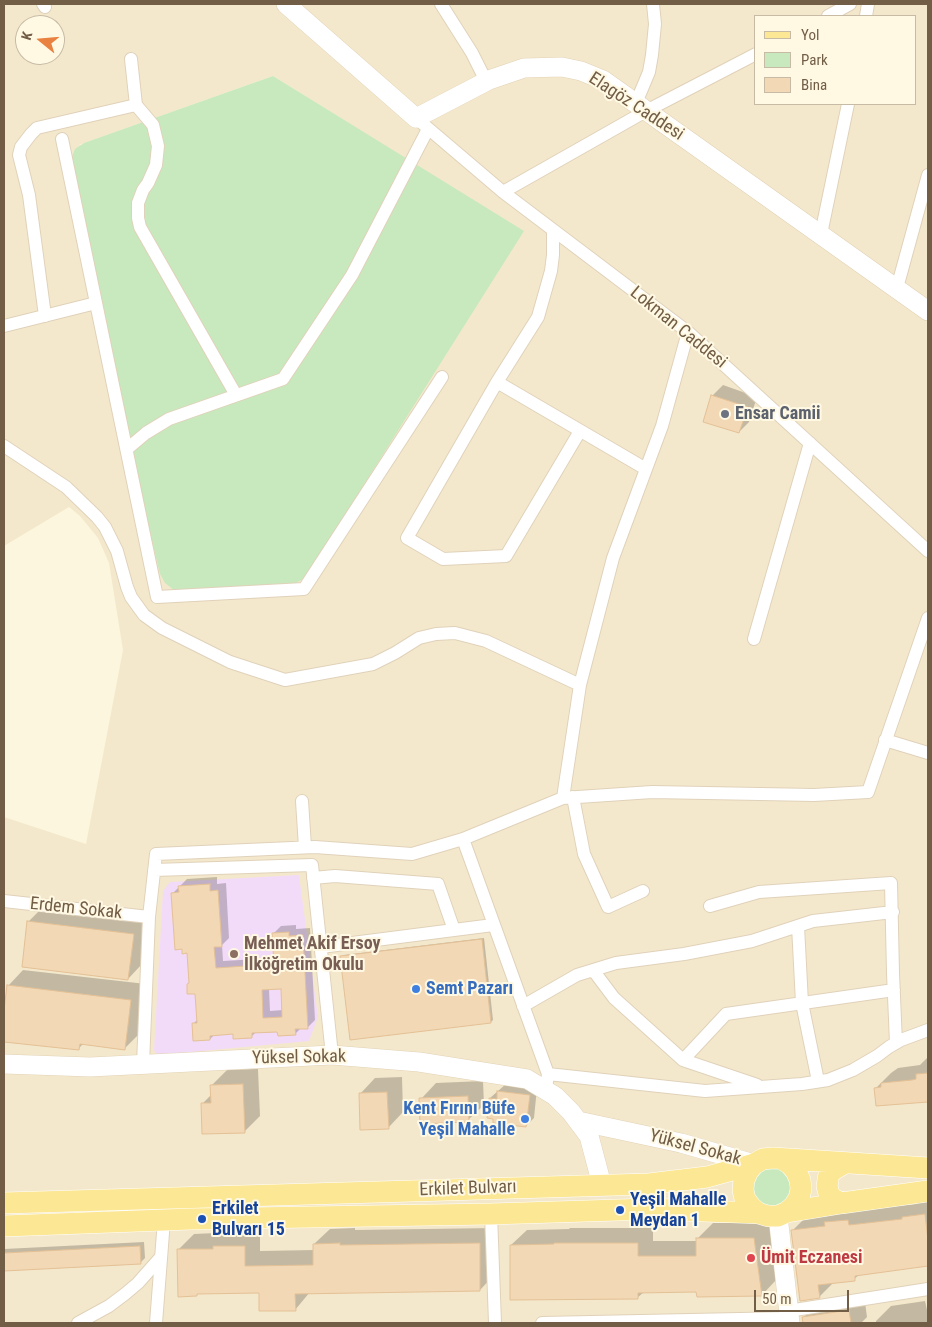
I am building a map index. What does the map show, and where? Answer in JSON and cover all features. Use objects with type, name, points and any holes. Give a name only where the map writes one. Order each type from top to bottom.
[{"type":"main road","name":"Erkilet Bulvarı","points":[[4,1203],[190,1196],[648,1184],[707,1177],[754,1164],[763,1159],[772,1158],[928,1168]]},
{"type":"main road","points":[[754,1164],[744,1180],[743,1190],[745,1199],[751,1207],[774,1214],[794,1206],[799,1198],[801,1189],[796,1171],[790,1164],[782,1160]]},
{"type":"main road","points":[[842,1203],[833,1199],[828,1194],[827,1186],[829,1174],[845,1163]]},
{"type":"main road","name":"Erkilet Bulvarı","points":[[4,1226],[164,1220],[650,1209],[774,1214],[928,1191]]},
{"type":"street","points":[[127,449],[146,433],[169,419],[283,379],[352,275],[422,124],[286,4]]},
{"type":"street","points":[[441,4],[468,46],[486,81]]},
{"type":"street","points":[[641,107],[652,55],[655,24],[653,4]]},
{"type":"street","points":[[830,15],[850,4]]},
{"type":"street","points":[[502,192],[641,107],[754,55]]},
{"type":"street","points":[[131,59],[136,105],[153,125],[158,146],[156,165],[148,183],[142,190],[138,203],[140,227],[236,395]]},
{"type":"street","name":"Elagöz Caddesi","points":[[422,124],[486,81],[506,73],[524,68],[562,67],[581,71],[603,80],[928,311]]},
{"type":"street","points":[[45,316],[29,195],[19,155],[21,147],[37,128],[136,105]]},
{"type":"street","points":[[821,234],[848,105]]},
{"type":"street","name":"Lokman Caddesi","points":[[422,124],[502,192],[688,332],[928,551]]},
{"type":"street","points":[[62,139],[157,597],[304,589],[442,376]]},
{"type":"street","points":[[897,288],[928,175]]},
{"type":"street","points":[[553,230],[551,271],[538,317],[497,382],[406,538],[443,559],[506,556],[580,431]]},
{"type":"street","points":[[4,326],[96,303]]},
{"type":"street","points":[[643,891],[608,907],[584,854],[568,798],[580,685],[613,558],[662,426],[688,332]]},
{"type":"street","points":[[497,382],[646,469]]},
{"type":"street","points":[[754,639],[810,443]]},
{"type":"street","points":[[4,446],[66,487],[97,517],[112,538],[126,587],[144,615],[162,628],[230,662],[285,680],[373,664],[395,654],[419,638],[436,634],[456,633],[486,641],[580,685]]},
{"type":"street","points":[[143,1064],[149,917],[156,854],[305,847],[412,854],[464,839],[568,798],[652,792],[814,796],[868,792],[928,618]]},
{"type":"street","points":[[885,740],[928,753]]},
{"type":"street","points":[[302,800],[305,847]]},
{"type":"street","points":[[464,839],[523,1006],[547,1082],[705,1091],[818,1081],[834,1078],[853,1070],[896,1042],[928,1030]]},
{"type":"street","points":[[154,870],[312,865],[332,1055]]},
{"type":"street","points":[[314,878],[335,876],[438,884],[454,930]]},
{"type":"street","points":[[710,906],[759,892],[891,883],[896,1042]]},
{"type":"street","name":"Erdem Sokak","points":[[4,901],[149,917]]},
{"type":"street","points":[[523,1006],[577,975],[616,964],[752,941],[814,921],[893,912]]},
{"type":"street","points":[[321,947],[494,925]]},
{"type":"street","points":[[798,926],[802,1003],[818,1081]]},
{"type":"street","points":[[593,970],[614,998],[683,1060],[762,1087]]},
{"type":"street","points":[[683,1060],[726,1014],[894,990]]},
{"type":"street","name":"Yüksel Sokak","points":[[4,1064],[90,1067],[332,1055],[419,1062],[547,1082],[589,1136],[602,1185]]},
{"type":"street","name":"Yüksel Sokak","points":[[578,1120],[681,1143],[754,1164]]},
{"type":"street","points":[[589,1136],[610,1170],[627,1180],[648,1184]]},
{"type":"street","points":[[492,1214],[495,1323]]},
{"type":"street","points":[[774,1214],[789,1317]]},
{"type":"street","points":[[156,1323],[164,1220]]},
{"type":"street","points":[[78,1323],[109,1306],[125,1294],[138,1283],[161,1256]]},
{"type":"street","points":[[542,1323],[789,1317],[928,1289]]},
{"type":"shaded area","points":[[4,4],[928,4],[928,1323],[4,1323],[4,817],[86,844],[123,650],[109,563],[98,538],[80,516],[69,507],[4,546]],"holes":[[[273,76],[481,206],[79,145]]]},
{"type":"shaded area","name":"Mehmet Akif Ersoy İlköğretim Okulu","points":[[299,875],[318,1017],[309,1041],[159,1055],[156,1053],[154,1050],[163,891],[170,882]]},
{"type":"green space","points":[[273,76],[524,231],[305,578],[294,584],[174,590],[165,583],[160,574],[132,455],[72,157],[75,149],[84,143]]},
{"type":"green space","points":[[778,1166],[794,1181],[789,1202],[770,1209],[753,1198],[753,1177],[757,1171]]},
{"type":"building","name":"Ensar Camii","points":[[711,395],[748,407],[739,433],[703,422]]},
{"type":"building","points":[[210,884],[210,891],[218,890],[222,947],[214,947],[216,968],[274,964],[272,933],[289,932],[289,936],[303,935],[308,1029],[295,1029],[296,1035],[278,1036],[277,1032],[252,1033],[252,1038],[233,1039],[233,1034],[210,1036],[210,1040],[193,1041],[192,1023],[197,1023],[195,994],[187,994],[187,984],[189,983],[187,953],[182,954],[182,949],[175,950],[171,893],[179,892],[178,886]],"holes":[[[281,989],[282,1017],[263,1018],[262,990]]]},
{"type":"building","points":[[27,921],[134,934],[128,980],[22,967]]},
{"type":"building","name":"Semt Pazarı","points":[[482,939],[491,1023],[350,1040],[340,956]]},
{"type":"building","points":[[7,985],[131,1000],[125,1050],[80,1044],[79,1050],[4,1042],[4,1010]]},
{"type":"building","points":[[928,1073],[928,1102],[876,1106],[874,1088],[881,1087],[881,1083],[912,1080],[916,1079],[916,1074]]},
{"type":"building","points":[[243,1084],[245,1133],[202,1134],[201,1103],[211,1103],[210,1085]]},
{"type":"building","points":[[497,1091],[530,1095],[526,1127],[493,1123],[493,1119],[487,1118],[489,1098],[497,1099]]},
{"type":"building","points":[[387,1092],[389,1129],[360,1130],[359,1093]]},
{"type":"building","points":[[468,1096],[469,1122],[420,1124],[419,1098]]},
{"type":"building","points":[[925,1214],[928,1266],[855,1276],[855,1281],[818,1285],[820,1298],[800,1301],[791,1230],[825,1226],[824,1222],[848,1220],[849,1225],[902,1219],[902,1217]]},
{"type":"building","points":[[696,1238],[754,1238],[762,1296],[697,1297],[696,1292],[638,1293],[638,1299],[510,1300],[510,1245],[638,1243],[638,1256],[696,1256]]},
{"type":"building","points":[[340,1243],[340,1245],[480,1243],[480,1291],[295,1294],[296,1311],[259,1311],[259,1293],[197,1294],[197,1296],[178,1297],[177,1249],[213,1249],[213,1246],[245,1246],[245,1266],[313,1265],[313,1244]]},
{"type":"building","points":[[140,1246],[141,1264],[4,1271],[4,1253]]},
{"type":"building","points":[[849,1310],[851,1323],[803,1323],[802,1317]]},
{"type":"place","name":"Ensar Camii","points":[[725,414]]},
{"type":"place","name":"Mehmet Akif Ersoy İlköğretim Okulu","points":[[234,954]]},
{"type":"place","name":"Semt Pazarı","points":[[416,989]]},
{"type":"place","name":"Kent Fırını Büfe Yeşil Mahalle","points":[[525,1119]]},
{"type":"place","name":"Yeşil Mahalle Meydan 1","points":[[620,1210]]},
{"type":"place","name":"Erkilet Bulvarı 15","points":[[202,1219]]},
{"type":"place","name":"Ümit Eczanesi","points":[[751,1258]]}]
